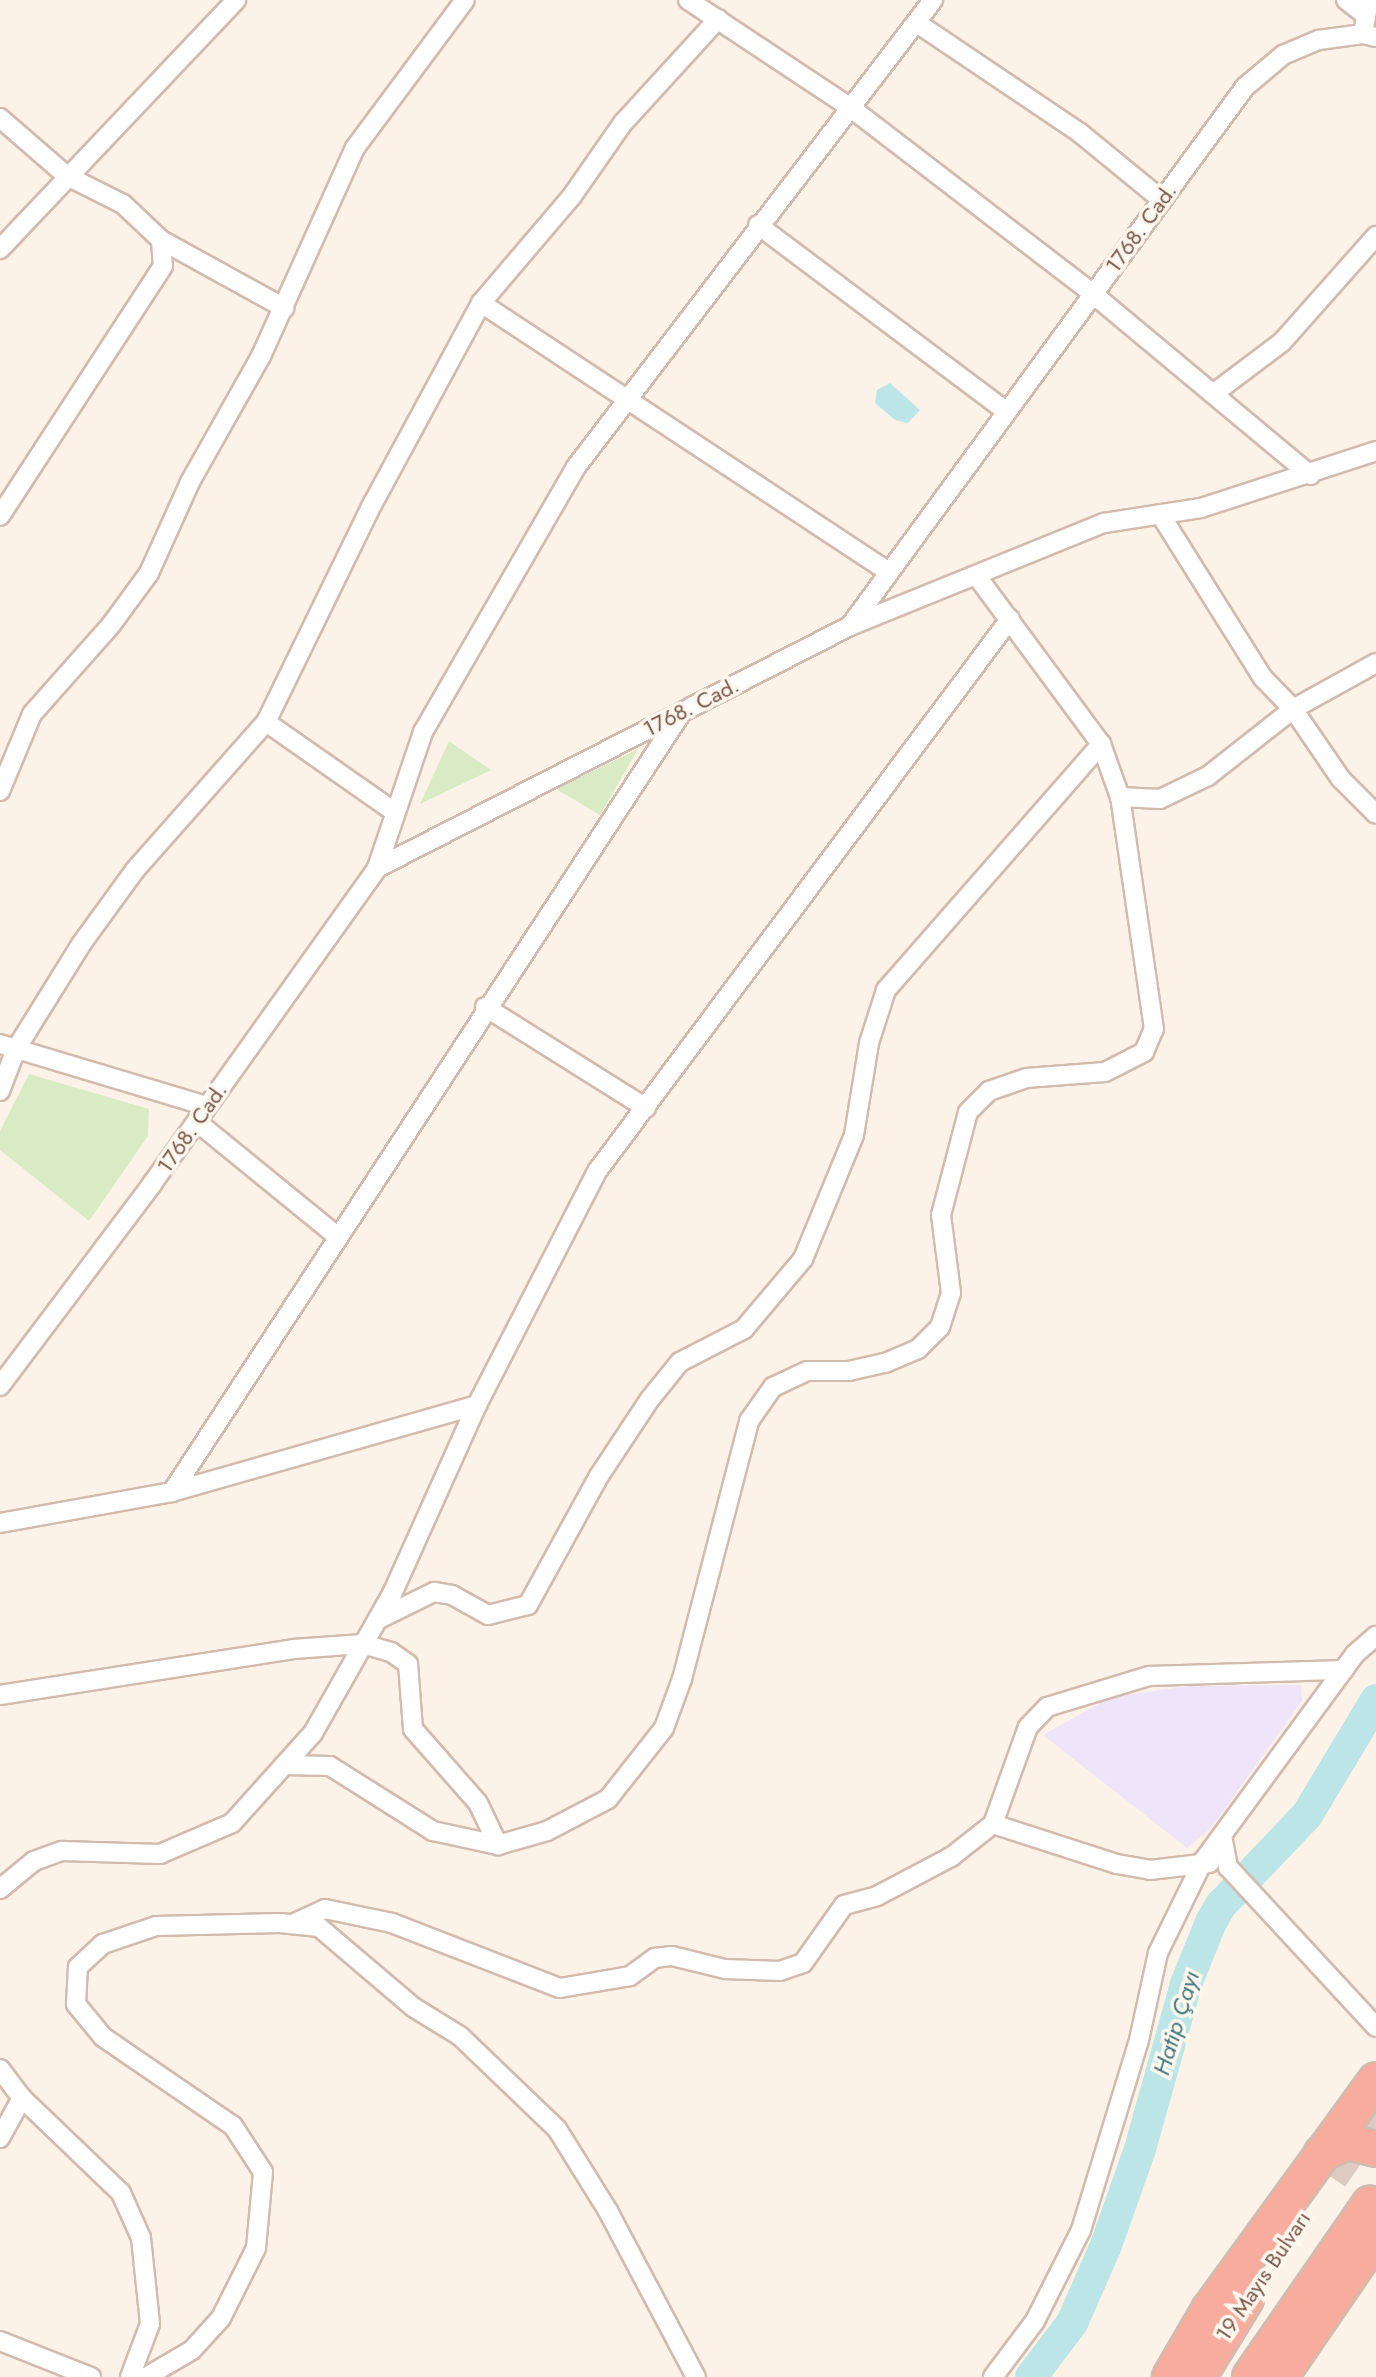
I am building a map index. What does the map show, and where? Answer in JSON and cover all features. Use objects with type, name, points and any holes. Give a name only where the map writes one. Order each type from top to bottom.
[{"type":"highway","points":[[1326,2165],[1376,2080]]},
{"type":"highway","points":[[1170,2377],[1209,2310],[1326,2165],[1348,2142],[1376,2149]]},
{"type":"highway","name":"19 Mayıs Bulvarı","points":[[1198,2377],[1326,2165]]},
{"type":"highway","name":"19 Mayıs Bulvarı","points":[[1250,2377],[1370,2204]]},
{"type":"highway","points":[[1280,2377],[1376,2237]]},
{"type":"street","points":[[0,249],[236,0]]},
{"type":"street","points":[[0,791],[32,714],[149,573],[190,482],[284,308],[355,148],[465,0]]},
{"type":"street","points":[[688,0],[851,108],[1093,294],[1310,475]]},
{"type":"street","points":[[377,868],[393,811],[423,732],[576,467],[933,0]]},
{"type":"street","points":[[1346,0],[1368,21]]},
{"type":"street","points":[[0,1091],[8,1047],[135,870],[266,722],[366,517],[481,303],[572,196],[623,123],[718,19]]},
{"type":"street","name":"1768. Cad.","points":[[0,1386],[202,1114],[377,868],[850,626],[1245,87],[1283,55],[1368,21]]},
{"type":"street","points":[[917,23],[1080,133],[1162,200]]},
{"type":"street","points":[[0,118],[67,176],[123,204],[161,240],[284,308]]},
{"type":"street","points":[[758,225],[1007,412]]},
{"type":"street","points":[[1213,394],[1282,342],[1376,236]]},
{"type":"street","points":[[0,516],[142,304],[163,266],[161,240]]},
{"type":"street","points":[[481,303],[626,402],[889,572]]},
{"type":"street","points":[[850,626],[1104,523],[1201,508],[1376,451]]},
{"type":"street","points":[[1160,514],[1263,678],[1293,709],[1341,779],[1376,814]]},
{"type":"street","points":[[284,1765],[330,1766],[433,1831],[498,1845],[547,1831],[608,1799],[664,1728],[682,1679],[734,1466],[749,1421],[773,1387],[807,1371],[849,1371],[885,1363],[918,1349],[940,1327],[951,1293],[941,1215],[968,1112],[989,1091],[1026,1078],[1105,1072],[1144,1052],[1154,1029],[1120,797],[1101,744],[976,575]]},
{"type":"street","points":[[0,1889],[34,1861],[62,1851],[160,1854],[232,1823],[313,1733],[377,1620],[477,1405],[598,1170],[1010,619]]},
{"type":"street","points":[[1120,797],[1160,799],[1208,776],[1293,709],[1376,663]]},
{"type":"street","points":[[172,1492],[485,1007],[681,712]]},
{"type":"street","points":[[266,722],[393,811]]},
{"type":"street","points":[[377,1620],[434,1592],[452,1595],[488,1615],[528,1605],[599,1476],[650,1399],[680,1362],[744,1329],[803,1259],[854,1135],[869,1043],[886,990],[1101,744]]},
{"type":"street","points":[[485,1007],[646,1108]]},
{"type":"street","points":[[8,1047],[202,1114],[337,1236]]},
{"type":"street","points":[[0,1523],[172,1492],[477,1405]]},
{"type":"street","points":[[993,2377],[1035,2321],[1081,2230],[1139,2040],[1158,1953],[1203,1861],[1344,1670],[1376,1636]]},
{"type":"street","points":[[0,1695],[293,1649],[363,1644],[391,1652],[408,1664],[413,1729],[478,1803],[498,1845]]},
{"type":"street","points":[[292,1924],[325,1909],[392,1923],[560,1988],[630,1976],[655,1958],[672,1956],[725,1969],[780,1971],[803,1963],[844,1905],[877,1896],[951,1857],[993,1824],[1028,1727],[1047,1707],[1149,1676],[1344,1670]]},
{"type":"street","points":[[993,1824],[1117,1864],[1150,1870],[1203,1861],[1228,1867],[1376,2027]]},
{"type":"street","points":[[1222,1836],[1228,1867]]},
{"type":"street","points":[[146,2377],[192,2350],[221,2318],[256,2248],[263,2172],[233,2126],[103,2037],[76,2004],[78,1967],[103,1944],[156,1926],[292,1924],[319,1927],[413,2007],[460,2036],[557,2129],[608,2211],[696,2377]]},
{"type":"street","points":[[0,2069],[22,2098],[98,2166],[121,2193],[141,2238],[150,2324],[130,2377]]},
{"type":"street","points":[[0,2138],[22,2098]]},
{"type":"street","points":[[0,2341],[91,2377]]},
{"type":"shaded area","points":[[1301,1685],[1302,1701],[1211,1828],[1187,1848],[1043,1735],[1111,1697],[1189,1686]]},
{"type":"green space","points":[[449,741],[491,770],[420,804]]},
{"type":"green space","points":[[638,749],[600,815],[556,789]]},
{"type":"green space","points":[[29,1074],[149,1109],[148,1136],[89,1221],[0,1150],[0,1131]]},
{"type":"water","points":[[890,383],[920,410],[908,423],[895,420],[875,403],[877,390]]},
{"type":"waterway","name":"Hatip Çayı","points":[[1031,2377],[1072,2323],[1105,2248],[1140,2149],[1186,1984],[1211,1922],[1221,1905],[1307,1815],[1376,1700]]},
{"type":"tunnel","points":[[1331,2177],[1376,2112]]}]
